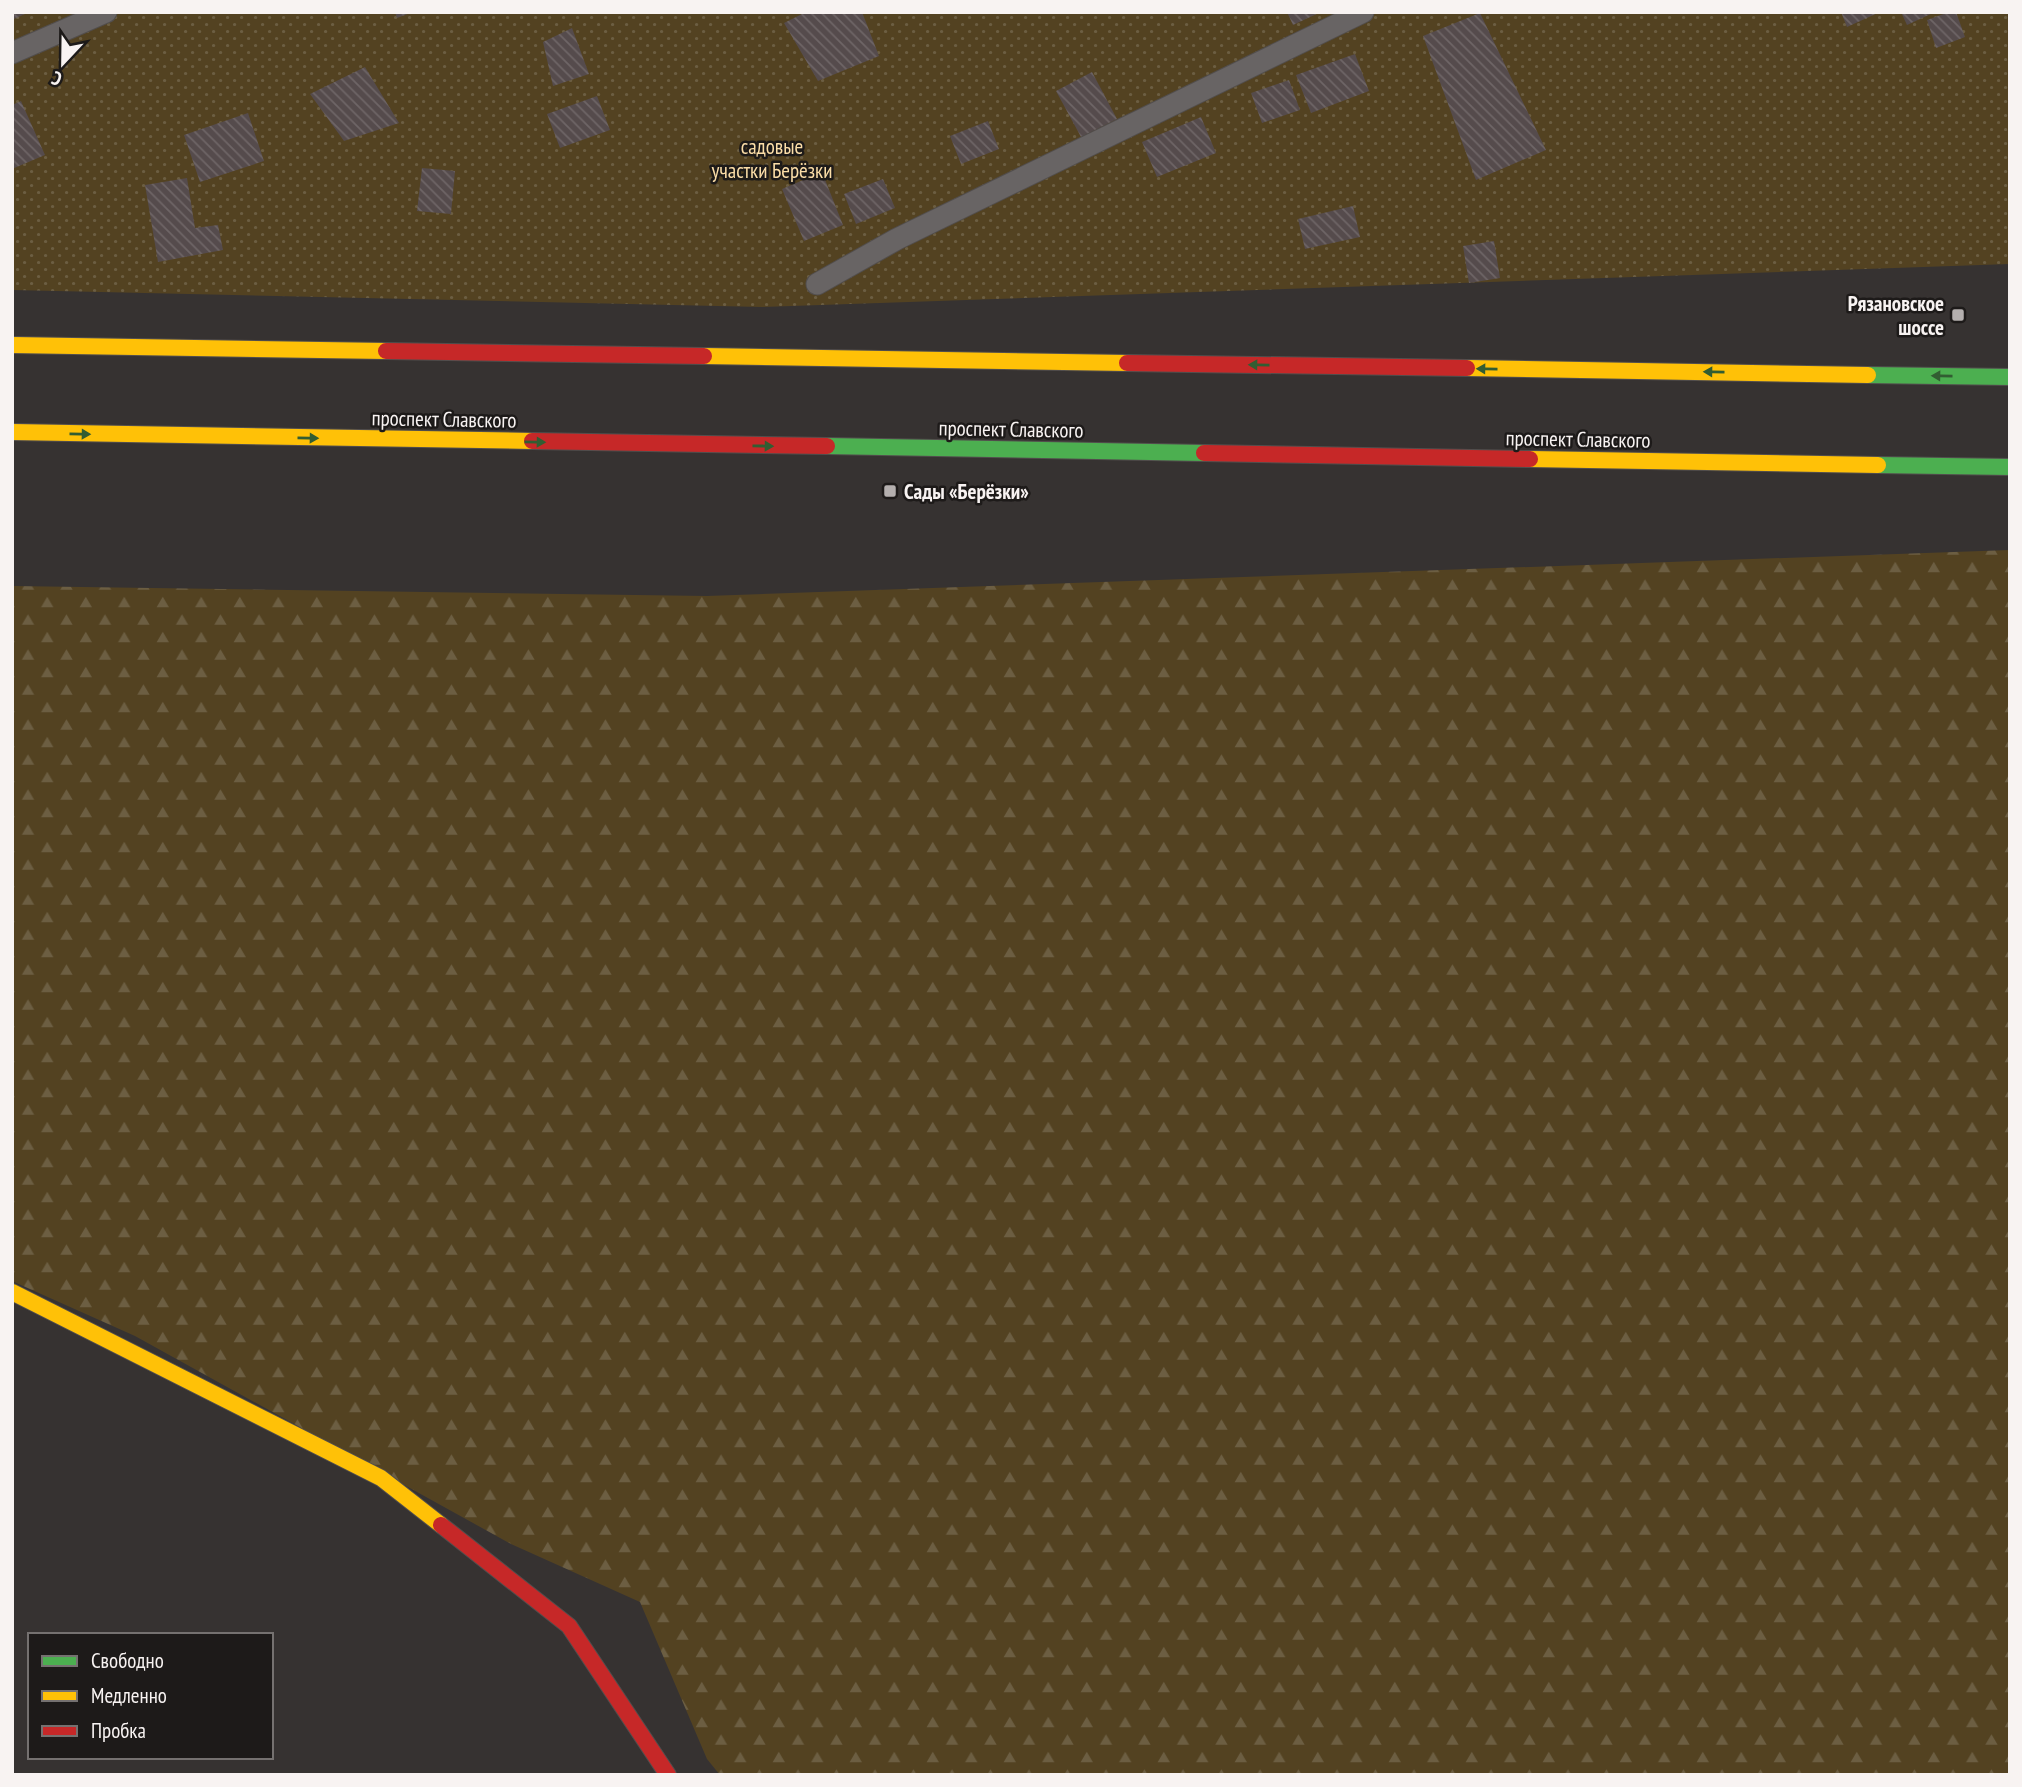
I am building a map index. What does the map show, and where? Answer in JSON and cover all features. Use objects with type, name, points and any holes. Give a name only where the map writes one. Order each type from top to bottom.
[{"type":"main road","points":[[12,345],[2010,377]]},
{"type":"main road","name":"проспект Славского","points":[[12,432],[2010,467]]},
{"type":"main road","points":[[12,1292],[381,1478],[569,1626],[668,1775]]},
{"type":"lane","points":[[12,53],[106,12]]},
{"type":"lane","points":[[817,285],[897,239],[1363,12]]},
{"type":"green space","name":"садовые участки Берёзки","points":[[12,12],[2010,12],[2010,264],[762,307],[12,290]]},
{"type":"green space","points":[[2010,550],[2010,1775],[720,1775],[707,1759],[640,1602],[511,1544],[135,1336],[12,1281],[12,586],[707,596]]},
{"type":"building","points":[[12,12],[29,12],[12,20]]},
{"type":"building","points":[[395,12],[413,12],[397,18]]},
{"type":"building","points":[[806,12],[862,12],[879,56],[818,81],[784,23]]},
{"type":"building","points":[[1287,12],[1321,12],[1293,25]]},
{"type":"building","points":[[1841,12],[1880,12],[1847,27]]},
{"type":"building","points":[[1901,12],[1935,12],[1907,25]]},
{"type":"building","points":[[1956,12],[1965,37],[1936,48],[1927,20]]},
{"type":"building","points":[[1480,13],[1546,150],[1476,180],[1423,36]]},
{"type":"building","points":[[572,28],[589,74],[553,86],[543,42]]},
{"type":"building","points":[[1355,54],[1369,91],[1311,113],[1296,75]]},
{"type":"building","points":[[365,67],[399,123],[344,141],[310,94]]},
{"type":"building","points":[[1092,72],[1117,119],[1081,137],[1056,91]]},
{"type":"building","points":[[1289,80],[1300,110],[1262,123],[1251,93]]},
{"type":"building","points":[[597,96],[610,130],[560,148],[547,114]]},
{"type":"building","points":[[21,101],[45,155],[12,169],[12,105]]},
{"type":"building","points":[[248,113],[264,161],[200,182],[184,135]]},
{"type":"building","points":[[1201,117],[1216,153],[1157,177],[1142,142]]},
{"type":"building","points":[[988,121],[999,149],[961,164],[950,136]]},
{"type":"building","points":[[422,168],[455,171],[451,214],[417,211]]},
{"type":"building","points":[[822,172],[843,225],[804,241],[782,189]]},
{"type":"building","points":[[187,178],[195,228],[218,225],[223,250],[158,262],[145,185]]},
{"type":"building","points":[[883,179],[895,208],[856,224],[844,194]]},
{"type":"building","points":[[1353,206],[1360,237],[1305,249],[1298,219]]},
{"type":"building","points":[[1494,241],[1500,278],[1469,283],[1463,246]]},
{"type":"traffic: fast","points":[[1868,375],[2010,377]]},
{"type":"traffic: fast","points":[[827,446],[1204,453]]},
{"type":"traffic: fast","points":[[1878,465],[2010,467]]},
{"type":"traffic: slow","points":[[12,345],[386,351]]},
{"type":"traffic: slow","points":[[704,356],[1127,363]]},
{"type":"traffic: slow","points":[[1467,368],[1868,375]]},
{"type":"traffic: slow","points":[[12,432],[532,441]]},
{"type":"traffic: slow","points":[[1530,459],[1878,465]]},
{"type":"traffic: slow","points":[[12,1292],[381,1478],[441,1525]]},
{"type":"traffic: jam","points":[[386,351],[704,356]]},
{"type":"traffic: jam","points":[[1127,363],[1467,368]]},
{"type":"traffic: jam","points":[[532,441],[827,446]]},
{"type":"traffic: jam","points":[[1204,453],[1530,459]]},
{"type":"traffic: jam","points":[[441,1525],[569,1626],[668,1775]]},
{"type":"place","name":"Рязановское шоссе","points":[[1958,315]]},
{"type":"place","name":"Сады «Берёзки»","points":[[890,491]]}]
